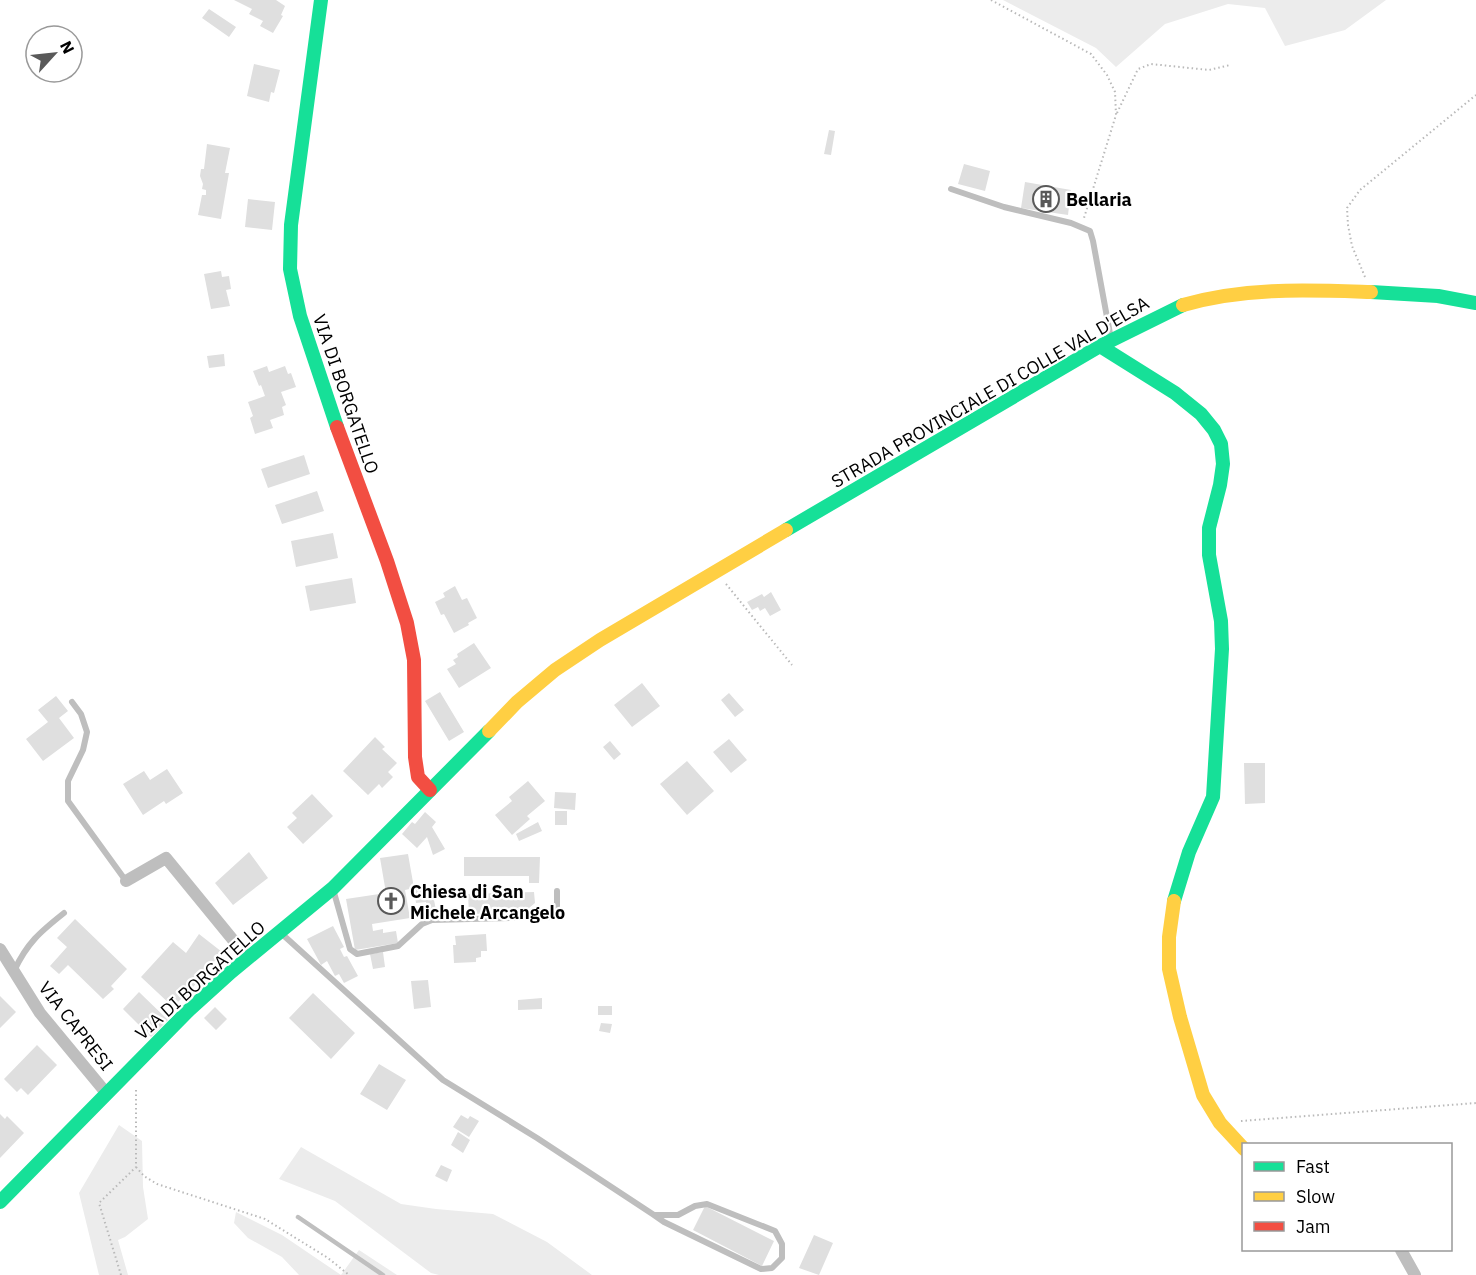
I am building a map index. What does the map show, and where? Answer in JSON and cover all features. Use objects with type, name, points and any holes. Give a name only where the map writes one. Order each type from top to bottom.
[{"type":"main road","name":"VIA DI BORGATELLO","points":[[321,0],[288,250],[291,277],[300,316],[327,400],[387,561],[407,623],[414,660],[416,765],[418,777],[430,790]]},
{"type":"main road","name":"STRADA PROVINCIALE DI COLLE VAL D'ELSA","points":[[717,572],[1105,343],[1178,306],[1217,295],[1278,289],[1429,295],[1476,303]]},
{"type":"main road","points":[[1105,343],[1201,414],[1214,430],[1221,444],[1223,464],[1209,528],[1209,555],[1221,621],[1222,649],[1213,797],[1189,852],[1175,897],[1169,937],[1169,969],[1180,1017],[1203,1095],[1220,1123],[1242,1147]]},
{"type":"main road","name":"VIA DI BORGATELLO","points":[[0,1202],[205,996],[247,957],[313,907],[507,711],[546,676],[600,640],[717,572]]},
{"type":"street","points":[[126,881],[166,858],[247,957]]},
{"type":"street","name":"VIA CAPRESI","points":[[0,949],[39,1013],[107,1094]]},
{"type":"street","points":[[1402,1251],[1415,1275]]},
{"type":"lane","points":[[951,189],[1004,207],[1082,226],[1090,231],[1105,343]]},
{"type":"lane","points":[[72,702],[84,720],[87,732],[86,744],[68,781],[69,801],[73,810],[126,881]]},
{"type":"lane","points":[[333,888],[350,948],[357,954],[398,946],[422,924],[432,920],[551,916],[557,909],[557,891]]},
{"type":"lane","points":[[14,972],[21,955],[33,938],[64,913]]},
{"type":"lane","points":[[279,932],[443,1080],[537,1138],[654,1215],[761,1269],[772,1268],[782,1258],[782,1244],[775,1231],[707,1204],[695,1206],[678,1215],[654,1215]]},
{"type":"path","points":[[991,0],[1091,54],[1107,75],[1115,92],[1116,115]]},
{"type":"path","points":[[1082,226],[1091,190],[1116,115],[1138,69],[1151,64],[1209,70],[1230,65]]},
{"type":"path","points":[[1366,292],[1365,273],[1352,246],[1347,208],[1360,190],[1476,96]]},
{"type":"path","points":[[717,572],[792,665]]},
{"type":"path","points":[[136,1086],[136,1167],[144,1176],[157,1184],[265,1219],[328,1258],[349,1275]]},
{"type":"path","points":[[1220,1123],[1476,1103]]},
{"type":"path","points":[[121,1275],[99,1203],[136,1167]]},
{"type":"shaded area","points":[[1003,0],[1386,0],[1345,30],[1285,46],[1265,8],[1228,4],[1165,24],[1116,67],[1096,48]]},
{"type":"shaded area","points":[[119,1125],[142,1141],[143,1187],[148,1219],[118,1240],[128,1275],[99,1275],[79,1193]]},
{"type":"shaded area","points":[[301,1147],[401,1204],[493,1214],[547,1242],[592,1275],[439,1275],[431,1273],[335,1201],[279,1179]]},
{"type":"shaded area","points":[[236,1212],[282,1235],[341,1275],[299,1275],[282,1257],[248,1238],[234,1223]]},
{"type":"shaded area","points":[[359,1250],[397,1275],[341,1275]]},
{"type":"building","points":[[234,0],[276,0],[285,6],[281,15],[283,16],[273,33],[260,26],[263,21],[249,14],[252,9]]},
{"type":"building","points":[[209,9],[236,27],[229,37],[202,18]]},
{"type":"building","points":[[254,64],[280,70],[274,93],[271,92],[269,102],[247,96]]},
{"type":"building","points":[[829,130],[835,131],[831,155],[824,154]]},
{"type":"building","points":[[207,144],[230,148],[225,173],[229,173],[221,219],[198,215],[202,195],[206,195],[206,190],[202,189],[200,176],[201,169],[204,169]]},
{"type":"building","points":[[964,164],[990,171],[985,191],[958,184]]},
{"type":"building","name":"Bellaria","points":[[1025,182],[1071,190],[1068,215],[1021,208]]},
{"type":"building","points":[[248,199],[275,202],[272,230],[245,227]]},
{"type":"building","points":[[221,271],[222,277],[229,276],[231,289],[226,290],[230,306],[211,309],[204,274]]},
{"type":"building","points":[[224,354],[225,366],[209,368],[207,356]]},
{"type":"building","points":[[267,366],[269,372],[285,366],[288,374],[291,373],[296,387],[281,392],[286,405],[282,407],[284,415],[270,420],[273,428],[255,434],[250,418],[253,416],[248,402],[265,396],[253,371]]},
{"type":"building","points":[[304,455],[310,474],[268,488],[261,469]]},
{"type":"building","points":[[317,491],[324,511],[282,524],[275,505]]},
{"type":"building","points":[[333,533],[338,558],[296,567],[291,541]]},
{"type":"building","points":[[352,578],[356,603],[310,611],[305,586]]},
{"type":"building","points":[[455,586],[462,600],[467,598],[477,618],[454,633],[435,602],[445,597],[443,593]]},
{"type":"building","points":[[771,592],[781,610],[770,616],[765,608],[760,611],[758,607],[752,610],[747,602],[762,594],[764,597]]},
{"type":"building","points":[[474,643],[491,668],[459,688],[447,669],[456,664],[453,660],[458,657],[457,654]]},
{"type":"building","points":[[642,683],[660,706],[632,727],[614,705]]},
{"type":"building","points":[[440,692],[464,732],[449,741],[425,701]]},
{"type":"building","points":[[729,693],[744,710],[735,717],[721,700]]},
{"type":"building","points":[[56,696],[68,711],[59,718],[74,738],[43,761],[26,739],[48,722],[38,710]]},
{"type":"building","points":[[375,737],[385,747],[382,749],[397,763],[388,772],[393,777],[382,788],[379,784],[368,795],[343,771]]},
{"type":"building","points":[[729,739],[747,760],[731,773],[713,752]]},
{"type":"building","points":[[610,741],[621,754],[614,760],[603,747]]},
{"type":"building","points":[[687,761],[714,791],[687,815],[660,784]]},
{"type":"building","points":[[1244,763],[1265,763],[1265,803],[1245,804]]},
{"type":"building","points":[[167,769],[183,793],[166,804],[164,801],[143,815],[123,784],[144,771],[150,780]]},
{"type":"building","points":[[528,781],[545,801],[527,816],[530,819],[512,835],[495,815],[512,801],[509,797]]},
{"type":"building","points":[[555,792],[576,793],[575,810],[554,808]]},
{"type":"building","points":[[312,794],[333,816],[303,844],[287,827],[297,818],[292,813]]},
{"type":"building","points":[[555,811],[567,811],[567,825],[555,825]]},
{"type":"building","points":[[425,812],[436,822],[432,827],[445,849],[433,855],[427,837],[417,848],[402,834]]},
{"type":"building","points":[[538,822],[542,831],[519,841],[516,834]]},
{"type":"building","points":[[249,852],[268,878],[233,905],[215,883]]},
{"type":"building","points":[[408,854],[414,888],[405,890],[410,918],[372,924],[373,931],[383,929],[383,933],[396,931],[398,943],[355,950],[346,899],[386,893],[380,858]]},
{"type":"building","points":[[464,857],[540,857],[539,883],[529,883],[529,876],[464,876]]},
{"type":"building","points":[[436,885],[438,895],[434,900],[436,910],[427,911],[426,902],[416,903],[414,888]]},
{"type":"building","points":[[534,892],[535,903],[523,913],[469,914],[468,894]]},
{"type":"building","points":[[75,919],[127,969],[111,986],[114,989],[103,999],[68,965],[59,974],[50,966],[67,947],[57,938]]},
{"type":"building","points":[[333,926],[344,947],[340,949],[344,957],[347,956],[358,976],[344,983],[339,974],[335,976],[327,961],[321,965],[307,939]]},
{"type":"building","points":[[199,934],[222,952],[173,1007],[141,977],[173,942],[186,953]]},
{"type":"building","points":[[486,934],[487,951],[481,951],[481,957],[476,958],[476,962],[454,963],[455,936]]},
{"type":"building","points":[[383,952],[385,967],[373,969],[370,954]]},
{"type":"building","points":[[428,980],[431,1007],[414,1009],[411,981]]},
{"type":"building","points":[[139,992],[168,1020],[151,1037],[123,1009]]},
{"type":"building","points":[[313,993],[355,1033],[331,1059],[289,1018]]},
{"type":"building","points":[[0,996],[16,1012],[0,1028]]},
{"type":"building","points":[[542,998],[542,1009],[518,1010],[518,1000]]},
{"type":"building","points":[[598,1006],[612,1006],[612,1015],[598,1015]]},
{"type":"building","points":[[215,1007],[227,1019],[216,1030],[204,1018]]},
{"type":"building","points":[[601,1023],[612,1024],[610,1033],[599,1031]]},
{"type":"building","points":[[37,1045],[57,1065],[28,1095],[21,1088],[17,1092],[4,1079]]},
{"type":"building","points":[[379,1064],[406,1080],[387,1110],[360,1094]]},
{"type":"building","points":[[0,1114],[5,1119],[7,1116],[24,1133],[0,1158]]},
{"type":"building","points":[[461,1115],[468,1119],[470,1116],[479,1121],[469,1137],[453,1127]]},
{"type":"building","points":[[458,1132],[470,1140],[463,1153],[451,1145]]},
{"type":"building","points":[[441,1165],[452,1170],[447,1182],[435,1176]]},
{"type":"building","points":[[705,1206],[774,1241],[762,1266],[693,1230]]},
{"type":"building","points":[[814,1235],[833,1243],[819,1275],[799,1268]]},
{"type":"waterway","points":[[298,1217],[383,1275]]},
{"type":"traffic: fast","points":[[321,0],[291,225],[290,269],[300,316],[337,427]]},
{"type":"traffic: fast","points":[[1371,292],[1438,296],[1476,303]]},
{"type":"traffic: fast","points":[[786,530],[1100,346],[1183,305]]},
{"type":"traffic: fast","points":[[1100,346],[1175,393],[1201,414],[1214,430],[1221,444],[1223,464],[1209,528],[1209,555],[1221,621],[1222,649],[1213,797],[1189,852],[1174,901]]},
{"type":"traffic: fast","points":[[0,1202],[189,1010],[231,972],[333,888],[489,731]]},
{"type":"traffic: slow","points":[[1183,305],[1253,292],[1300,290],[1371,292]]},
{"type":"traffic: slow","points":[[489,731],[517,702],[555,670],[600,640],[786,530]]},
{"type":"traffic: slow","points":[[1174,901],[1169,937],[1169,969],[1180,1017],[1203,1095],[1220,1123],[1242,1147]]},
{"type":"traffic: jam","points":[[337,427],[387,561],[407,623],[414,660],[415,757],[418,777],[430,790]]},
{"type":"place","name":"Bellaria","points":[[1046,199]]},
{"type":"place","name":"Chiesa di San Michele Arcangelo","points":[[391,901]]}]
